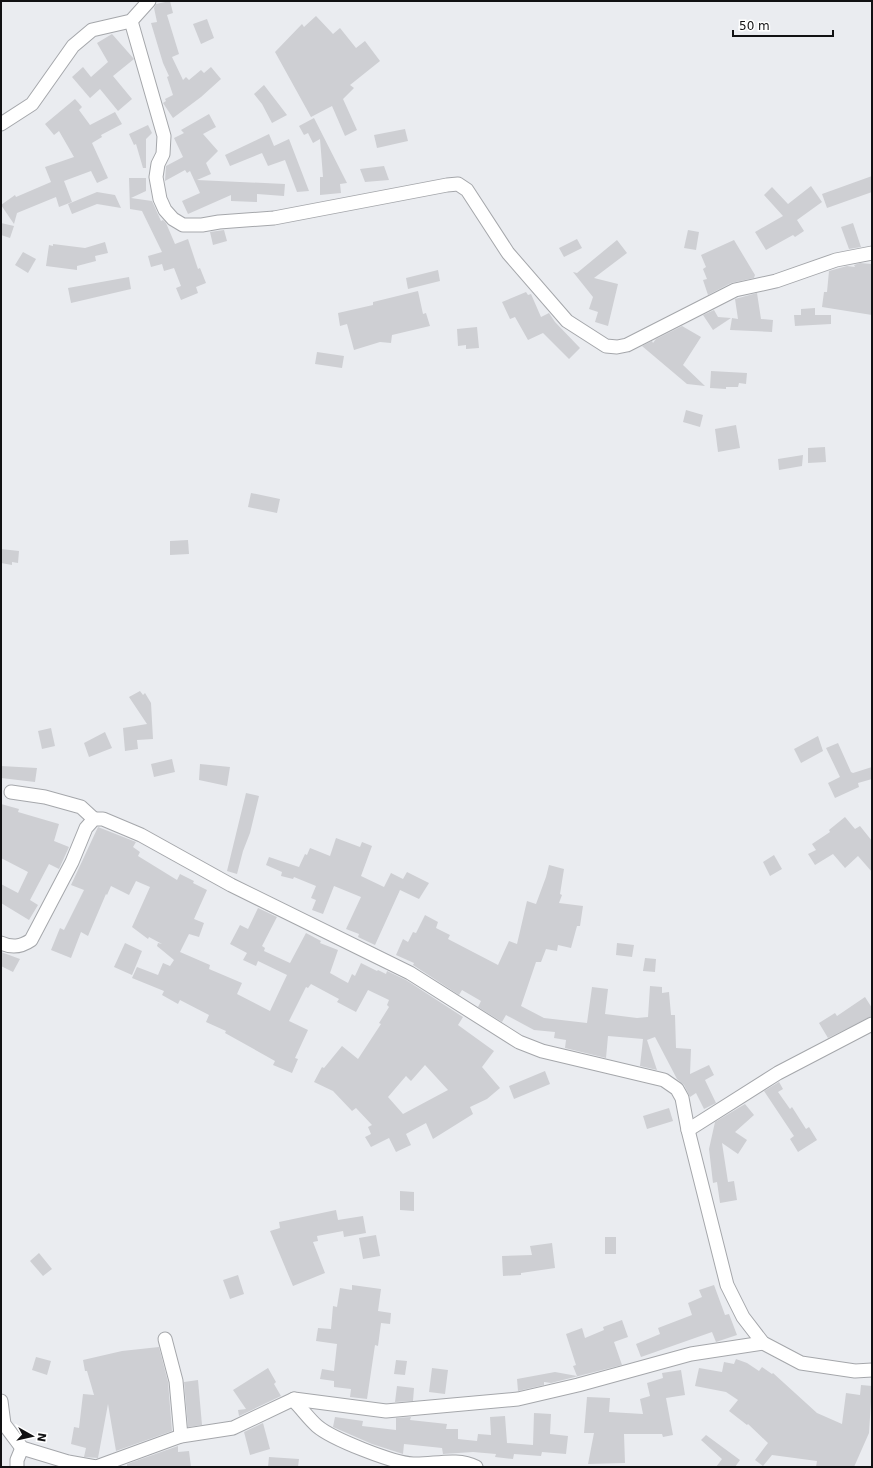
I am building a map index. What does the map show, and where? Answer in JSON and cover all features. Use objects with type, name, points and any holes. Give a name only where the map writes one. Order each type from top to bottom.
[{"type":"street","points":[[1,124],[32,104],[73,46],[92,30],[131,22],[149,1]]},
{"type":"street","points":[[131,22],[164,136],[163,154],[158,164],[156,176],[160,199],[169,215],[183,225],[202,225],[219,222],[274,218],[458,184],[466,190],[474,200],[508,253],[568,321],[606,346],[617,347],[627,345],[735,290],[776,281],[836,260],[872,253]]},
{"type":"street","points":[[11,792],[45,797],[81,807],[94,819],[103,819],[141,835],[231,885],[410,974],[520,1042],[542,1051],[664,1080],[677,1089],[682,1098],[688,1130],[727,1284],[743,1317],[764,1342],[801,1363],[855,1371],[872,1370]]},
{"type":"street","points":[[1,943],[8,946],[16,946],[24,945],[31,940],[72,862],[86,828],[94,819]]},
{"type":"street","points":[[688,1130],[778,1073],[872,1024]]},
{"type":"street","points":[[165,1339],[176,1381],[181,1436]]},
{"type":"street","points":[[1,1401],[4,1424],[22,1448],[68,1462],[96,1467],[120,1463],[181,1436],[233,1428],[294,1399],[386,1412],[518,1399],[578,1385],[691,1354],[764,1342]]},
{"type":"street","points":[[294,1399],[294,1401],[317,1426],[347,1442],[374,1453],[411,1464],[456,1462],[470,1464],[476,1467]]},
{"type":"street","points":[[17,1467],[17,1460],[22,1448]]},
{"type":"building","points":[[170,1],[173,13],[167,15],[179,54],[172,57],[183,80],[186,77],[189,80],[201,70],[204,73],[211,67],[221,79],[201,97],[173,118],[163,103],[166,101],[165,99],[173,95],[167,77],[169,76],[163,63],[151,23],[157,22],[154,8],[156,4]]},
{"type":"building","points":[[316,16],[333,34],[340,28],[356,48],[365,41],[380,61],[350,85],[354,88],[343,99],[357,130],[345,136],[332,106],[311,117],[275,52],[302,24],[304,27]]},
{"type":"building","points":[[207,19],[214,38],[201,44],[193,24]]},
{"type":"building","points":[[112,34],[134,59],[113,76],[132,99],[118,111],[100,89],[90,98],[72,77],[83,67],[91,77],[108,62],[97,43]]},
{"type":"building","points":[[264,85],[287,115],[272,123],[262,104],[254,94]]},
{"type":"building","points":[[75,99],[82,107],[79,110],[90,125],[115,112],[122,124],[101,135],[102,137],[92,143],[108,178],[97,183],[91,171],[64,181],[72,202],[59,207],[56,197],[17,213],[14,224],[1,205],[15,195],[16,197],[51,182],[45,167],[74,157],[59,131],[54,135],[45,124]]},
{"type":"building","points":[[209,114],[216,127],[203,134],[218,151],[206,163],[211,174],[197,180],[285,184],[284,196],[257,194],[257,202],[231,201],[231,195],[188,214],[182,201],[200,193],[190,171],[187,173],[185,170],[165,181],[166,166],[183,157],[174,138],[184,133],[181,130]]},
{"type":"building","points":[[314,118],[347,183],[340,184],[341,193],[320,195],[320,177],[323,177],[320,139],[313,143],[308,133],[304,135],[299,126]]},
{"type":"building","points":[[148,125],[152,133],[146,139],[146,168],[143,168],[136,144],[134,145],[129,134]]},
{"type":"building","points":[[405,129],[408,141],[377,148],[374,135]]},
{"type":"building","points":[[269,134],[274,146],[289,139],[309,191],[297,192],[285,160],[268,166],[262,153],[230,166],[225,155]]},
{"type":"building","points":[[384,166],[389,180],[365,182],[360,169]]},
{"type":"building","points":[[872,176],[872,192],[827,208],[822,194]]},
{"type":"building","points":[[129,178],[146,178],[146,191],[131,198],[152,201],[161,221],[163,220],[166,223],[175,244],[188,239],[198,269],[200,268],[206,283],[196,287],[198,293],[181,300],[176,288],[181,286],[174,268],[164,271],[162,264],[151,267],[148,256],[162,252],[142,211],[130,209]]},
{"type":"building","points":[[811,186],[822,202],[797,220],[804,231],[795,237],[793,235],[766,250],[755,232],[783,216],[764,195],[772,187],[788,204]]},
{"type":"building","points":[[97,192],[115,195],[121,208],[97,204],[72,214],[68,204]]},
{"type":"building","points":[[1,223],[14,226],[10,238],[1,235]]},
{"type":"building","points":[[853,223],[861,247],[849,249],[841,227]]},
{"type":"building","points":[[224,230],[227,241],[213,245],[210,232]]},
{"type":"building","points":[[688,230],[699,232],[696,250],[684,248]]},
{"type":"building","points":[[577,239],[582,248],[564,257],[559,248]]},
{"type":"building","points":[[617,240],[627,253],[594,278],[618,284],[608,326],[595,322],[598,312],[589,309],[593,297],[573,272],[577,273]]},
{"type":"building","points":[[734,240],[755,275],[754,278],[731,283],[708,295],[703,280],[707,279],[703,269],[706,267],[701,255]]},
{"type":"building","points":[[105,242],[108,253],[95,256],[96,261],[77,266],[77,270],[46,266],[49,245],[53,246],[53,244],[85,248]]},
{"type":"building","points":[[23,252],[36,259],[28,273],[15,265]]},
{"type":"building","points":[[860,263],[872,264],[872,315],[822,307],[824,292],[827,292],[829,271],[847,266],[855,267],[854,265]]},
{"type":"building","points":[[438,270],[440,281],[408,289],[406,278]]},
{"type":"building","points":[[129,277],[131,289],[71,303],[68,288]]},
{"type":"building","points":[[418,291],[423,314],[426,313],[430,326],[392,335],[391,343],[380,342],[354,350],[347,324],[340,326],[338,313],[373,305],[373,302]]},
{"type":"building","points":[[526,292],[528,295],[531,294],[541,317],[549,313],[555,322],[580,348],[569,359],[543,333],[528,340],[515,317],[510,319],[502,302]]},
{"type":"building","points":[[757,293],[761,319],[773,320],[772,332],[730,330],[732,318],[738,319],[735,299]]},
{"type":"building","points":[[815,308],[815,315],[831,315],[831,324],[795,326],[794,315],[801,315],[801,309]]},
{"type":"building","points":[[714,310],[718,317],[731,318],[713,330],[703,315]]},
{"type":"building","points":[[682,326],[701,337],[683,365],[705,386],[687,384],[642,346],[652,341],[653,343],[656,339]]},
{"type":"building","points":[[477,327],[479,348],[466,349],[466,345],[458,346],[457,329]]},
{"type":"building","points":[[317,352],[344,356],[342,368],[315,364]]},
{"type":"building","points":[[711,371],[747,373],[746,384],[739,383],[738,387],[726,387],[726,389],[710,388]]},
{"type":"building","points":[[686,410],[703,415],[700,427],[683,422]]},
{"type":"building","points":[[736,425],[740,448],[718,452],[715,429]]},
{"type":"building","points":[[825,447],[826,462],[808,463],[808,448]]},
{"type":"building","points":[[803,455],[802,466],[779,470],[778,459]]},
{"type":"building","points":[[251,493],[280,499],[277,513],[248,507]]},
{"type":"building","points":[[188,540],[189,554],[170,555],[170,541]]},
{"type":"building","points":[[1,549],[19,551],[18,563],[12,562],[12,565],[1,563]]},
{"type":"building","points":[[140,691],[143,695],[145,693],[151,703],[153,739],[137,740],[138,749],[125,751],[123,728],[147,724],[129,697]]},
{"type":"building","points":[[51,728],[55,746],[42,749],[38,731]]},
{"type":"building","points":[[105,732],[112,748],[89,757],[84,743]]},
{"type":"building","points":[[818,736],[823,751],[801,763],[794,749]]},
{"type":"building","points":[[838,743],[851,772],[853,773],[872,767],[872,779],[858,783],[859,787],[835,798],[828,783],[840,777],[826,748]]},
{"type":"building","points":[[172,759],[175,772],[154,777],[151,764]]},
{"type":"building","points":[[200,764],[230,767],[227,786],[199,780]]},
{"type":"building","points":[[1,766],[37,768],[35,782],[1,778]]},
{"type":"building","points":[[246,793],[259,796],[250,833],[243,851],[237,874],[227,871]]},
{"type":"building","points":[[1,804],[19,809],[18,812],[59,824],[54,841],[69,847],[59,869],[49,864],[30,900],[38,905],[29,920],[1,903],[1,884],[18,893],[28,872],[1,858]]},
{"type":"building","points":[[845,817],[855,829],[860,826],[872,841],[872,872],[858,856],[845,868],[833,854],[815,865],[808,854],[816,850],[812,844],[830,832],[829,830]]},
{"type":"building","points":[[98,827],[136,842],[133,847],[140,852],[138,856],[177,880],[180,874],[207,890],[194,919],[204,923],[199,937],[189,934],[180,952],[210,965],[209,969],[242,983],[237,994],[270,1011],[287,975],[258,961],[256,966],[243,960],[247,953],[230,944],[240,925],[248,929],[258,908],[277,917],[262,946],[265,948],[264,951],[290,963],[306,933],[321,941],[320,943],[338,950],[330,973],[348,983],[352,974],[355,976],[361,963],[377,971],[378,970],[386,974],[387,971],[406,980],[463,1017],[458,1025],[494,1051],[482,1067],[500,1088],[487,1099],[470,1107],[473,1114],[433,1139],[426,1123],[406,1134],[411,1145],[396,1152],[389,1138],[371,1147],[365,1137],[371,1134],[368,1127],[372,1125],[356,1108],[352,1111],[333,1091],[314,1082],[322,1067],[324,1068],[342,1046],[358,1059],[381,1024],[379,1023],[389,1007],[387,1005],[389,1000],[368,990],[356,1012],[337,1002],[339,999],[311,984],[308,988],[306,987],[289,1021],[308,1030],[295,1058],[298,1059],[292,1073],[273,1065],[275,1061],[225,1033],[226,1031],[206,1022],[209,1015],[180,1000],[178,1004],[162,995],[164,991],[132,978],[137,967],[158,975],[163,963],[170,966],[174,960],[157,946],[158,943],[162,944],[149,937],[148,939],[132,927],[150,887],[136,881],[129,895],[111,886],[88,936],[81,932],[71,958],[51,950],[60,928],[64,930],[84,890],[71,885]],"holes":[[[425,1065],[448,1090],[403,1114],[388,1097],[406,1076],[411,1081]]]},
{"type":"building","points":[[336,838],[360,847],[362,842],[372,846],[361,876],[384,887],[391,873],[403,879],[407,872],[429,883],[419,899],[400,890],[375,945],[358,937],[359,934],[346,929],[361,897],[334,886],[323,914],[312,910],[316,900],[311,898],[316,886],[294,877],[293,879],[281,876],[282,872],[266,865],[269,857],[299,867],[305,854],[307,855],[310,848],[330,856]]},
{"type":"building","points":[[774,855],[782,869],[770,876],[763,862]]},
{"type":"building","points":[[549,865],[564,869],[560,894],[562,895],[559,903],[583,906],[580,926],[577,926],[571,948],[558,945],[557,951],[546,949],[541,962],[536,962],[521,1006],[544,1018],[587,1023],[592,987],[608,989],[605,1014],[637,1018],[648,1017],[650,986],[662,987],[662,993],[669,992],[671,1015],[675,1015],[676,1048],[691,1049],[690,1074],[709,1065],[714,1075],[705,1080],[716,1103],[704,1109],[696,1093],[690,1097],[684,1085],[677,1079],[655,1037],[647,1040],[657,1070],[640,1066],[643,1039],[608,1036],[606,1058],[565,1048],[566,1040],[554,1038],[555,1032],[534,1030],[506,1015],[502,1022],[478,1007],[481,1001],[462,990],[459,995],[413,965],[414,963],[396,955],[403,939],[408,942],[413,932],[416,933],[425,915],[438,922],[436,928],[450,935],[448,939],[498,965],[509,941],[517,944],[527,901],[536,904]]},
{"type":"building","points":[[125,943],[142,951],[132,975],[114,967]]},
{"type":"building","points":[[617,943],[634,945],[632,957],[616,955]]},
{"type":"building","points":[[1,952],[20,959],[13,972],[1,966]]},
{"type":"building","points":[[645,958],[656,959],[655,972],[643,971]]},
{"type":"building","points":[[865,997],[872,1008],[872,1016],[828,1038],[819,1023],[835,1013],[837,1016]]},
{"type":"building","points":[[545,1071],[550,1084],[514,1099],[509,1086]]},
{"type":"building","points":[[779,1082],[783,1089],[778,1092],[790,1109],[792,1107],[806,1129],[809,1127],[817,1140],[798,1152],[790,1139],[794,1136],[764,1091]]},
{"type":"building","points":[[745,1104],[754,1115],[735,1132],[747,1140],[738,1154],[722,1143],[728,1182],[734,1181],[737,1200],[720,1203],[717,1182],[713,1183],[709,1149],[715,1122]]},
{"type":"building","points":[[669,1108],[673,1121],[647,1129],[643,1116]]},
{"type":"building","points":[[400,1191],[414,1192],[414,1211],[400,1210]]},
{"type":"building","points":[[336,1210],[338,1220],[363,1216],[366,1233],[344,1237],[343,1231],[317,1236],[318,1241],[313,1242],[325,1273],[293,1286],[270,1231],[280,1228],[279,1222]]},
{"type":"building","points":[[376,1235],[380,1256],[363,1259],[359,1238]]},
{"type":"building","points":[[605,1237],[616,1237],[616,1254],[605,1254]]},
{"type":"building","points":[[552,1243],[555,1268],[521,1273],[521,1275],[503,1276],[502,1256],[532,1255],[530,1246]]},
{"type":"building","points":[[39,1253],[52,1269],[43,1276],[30,1261]]},
{"type":"building","points":[[238,1275],[244,1294],[230,1299],[223,1280]]},
{"type":"building","points":[[352,1285],[381,1289],[378,1311],[391,1313],[390,1324],[381,1323],[378,1346],[375,1345],[367,1399],[350,1397],[351,1389],[334,1387],[334,1381],[320,1379],[322,1369],[334,1371],[337,1344],[316,1341],[318,1328],[331,1329],[333,1306],[337,1307],[340,1288],[352,1290]]},
{"type":"building","points":[[714,1285],[725,1315],[729,1314],[737,1335],[716,1342],[712,1332],[641,1357],[636,1344],[660,1334],[658,1328],[692,1315],[688,1303],[702,1297],[699,1290]]},
{"type":"building","points":[[622,1320],[628,1337],[614,1342],[622,1365],[551,1383],[544,1382],[544,1385],[518,1391],[517,1379],[555,1372],[577,1376],[573,1366],[576,1365],[566,1334],[582,1328],[585,1338],[604,1330],[603,1327]]},
{"type":"building","points":[[159,1347],[168,1382],[172,1431],[116,1451],[108,1404],[98,1458],[84,1457],[86,1448],[71,1444],[74,1427],[79,1428],[83,1394],[94,1395],[87,1371],[85,1371],[83,1360],[122,1351]]},
{"type":"building","points":[[36,1357],[51,1361],[47,1375],[32,1370]]},
{"type":"building","points":[[736,1359],[747,1363],[759,1371],[762,1367],[772,1374],[773,1373],[817,1413],[842,1424],[846,1393],[860,1395],[861,1385],[872,1386],[869,1433],[854,1467],[816,1467],[817,1461],[772,1455],[763,1466],[755,1460],[768,1443],[748,1424],[747,1425],[729,1411],[738,1400],[726,1392],[695,1386],[699,1368],[722,1372],[724,1362],[734,1364]]},
{"type":"building","points":[[396,1360],[407,1361],[405,1375],[394,1374]]},
{"type":"building","points":[[268,1368],[276,1382],[274,1384],[281,1396],[239,1416],[238,1410],[246,1409],[233,1390]]},
{"type":"building","points":[[432,1368],[448,1370],[445,1394],[429,1392]]},
{"type":"building","points":[[681,1370],[685,1395],[666,1398],[673,1435],[663,1437],[662,1434],[624,1434],[625,1463],[588,1464],[594,1433],[584,1433],[587,1397],[610,1398],[609,1412],[643,1414],[640,1399],[650,1396],[647,1383],[663,1378],[662,1373]]},
{"type":"building","points":[[198,1380],[202,1425],[188,1427],[184,1382]]},
{"type":"building","points":[[397,1386],[414,1388],[413,1401],[395,1402]]},
{"type":"building","points":[[534,1413],[551,1414],[550,1434],[568,1436],[566,1454],[542,1452],[541,1456],[514,1454],[513,1459],[495,1457],[496,1454],[473,1452],[443,1454],[442,1448],[404,1444],[403,1454],[372,1444],[333,1427],[335,1417],[363,1421],[362,1426],[396,1430],[396,1418],[411,1417],[410,1420],[447,1424],[446,1429],[458,1429],[458,1439],[477,1441],[478,1434],[491,1435],[490,1417],[505,1416],[507,1443],[533,1445]]},
{"type":"building","points":[[263,1423],[270,1449],[250,1455],[244,1432]]},
{"type":"building","points":[[706,1435],[740,1460],[735,1467],[716,1467],[722,1459],[701,1440]]},
{"type":"building","points":[[178,1446],[178,1452],[189,1451],[191,1467],[127,1467],[127,1464]]},
{"type":"building","points":[[269,1457],[299,1459],[298,1467],[268,1467]]}]
